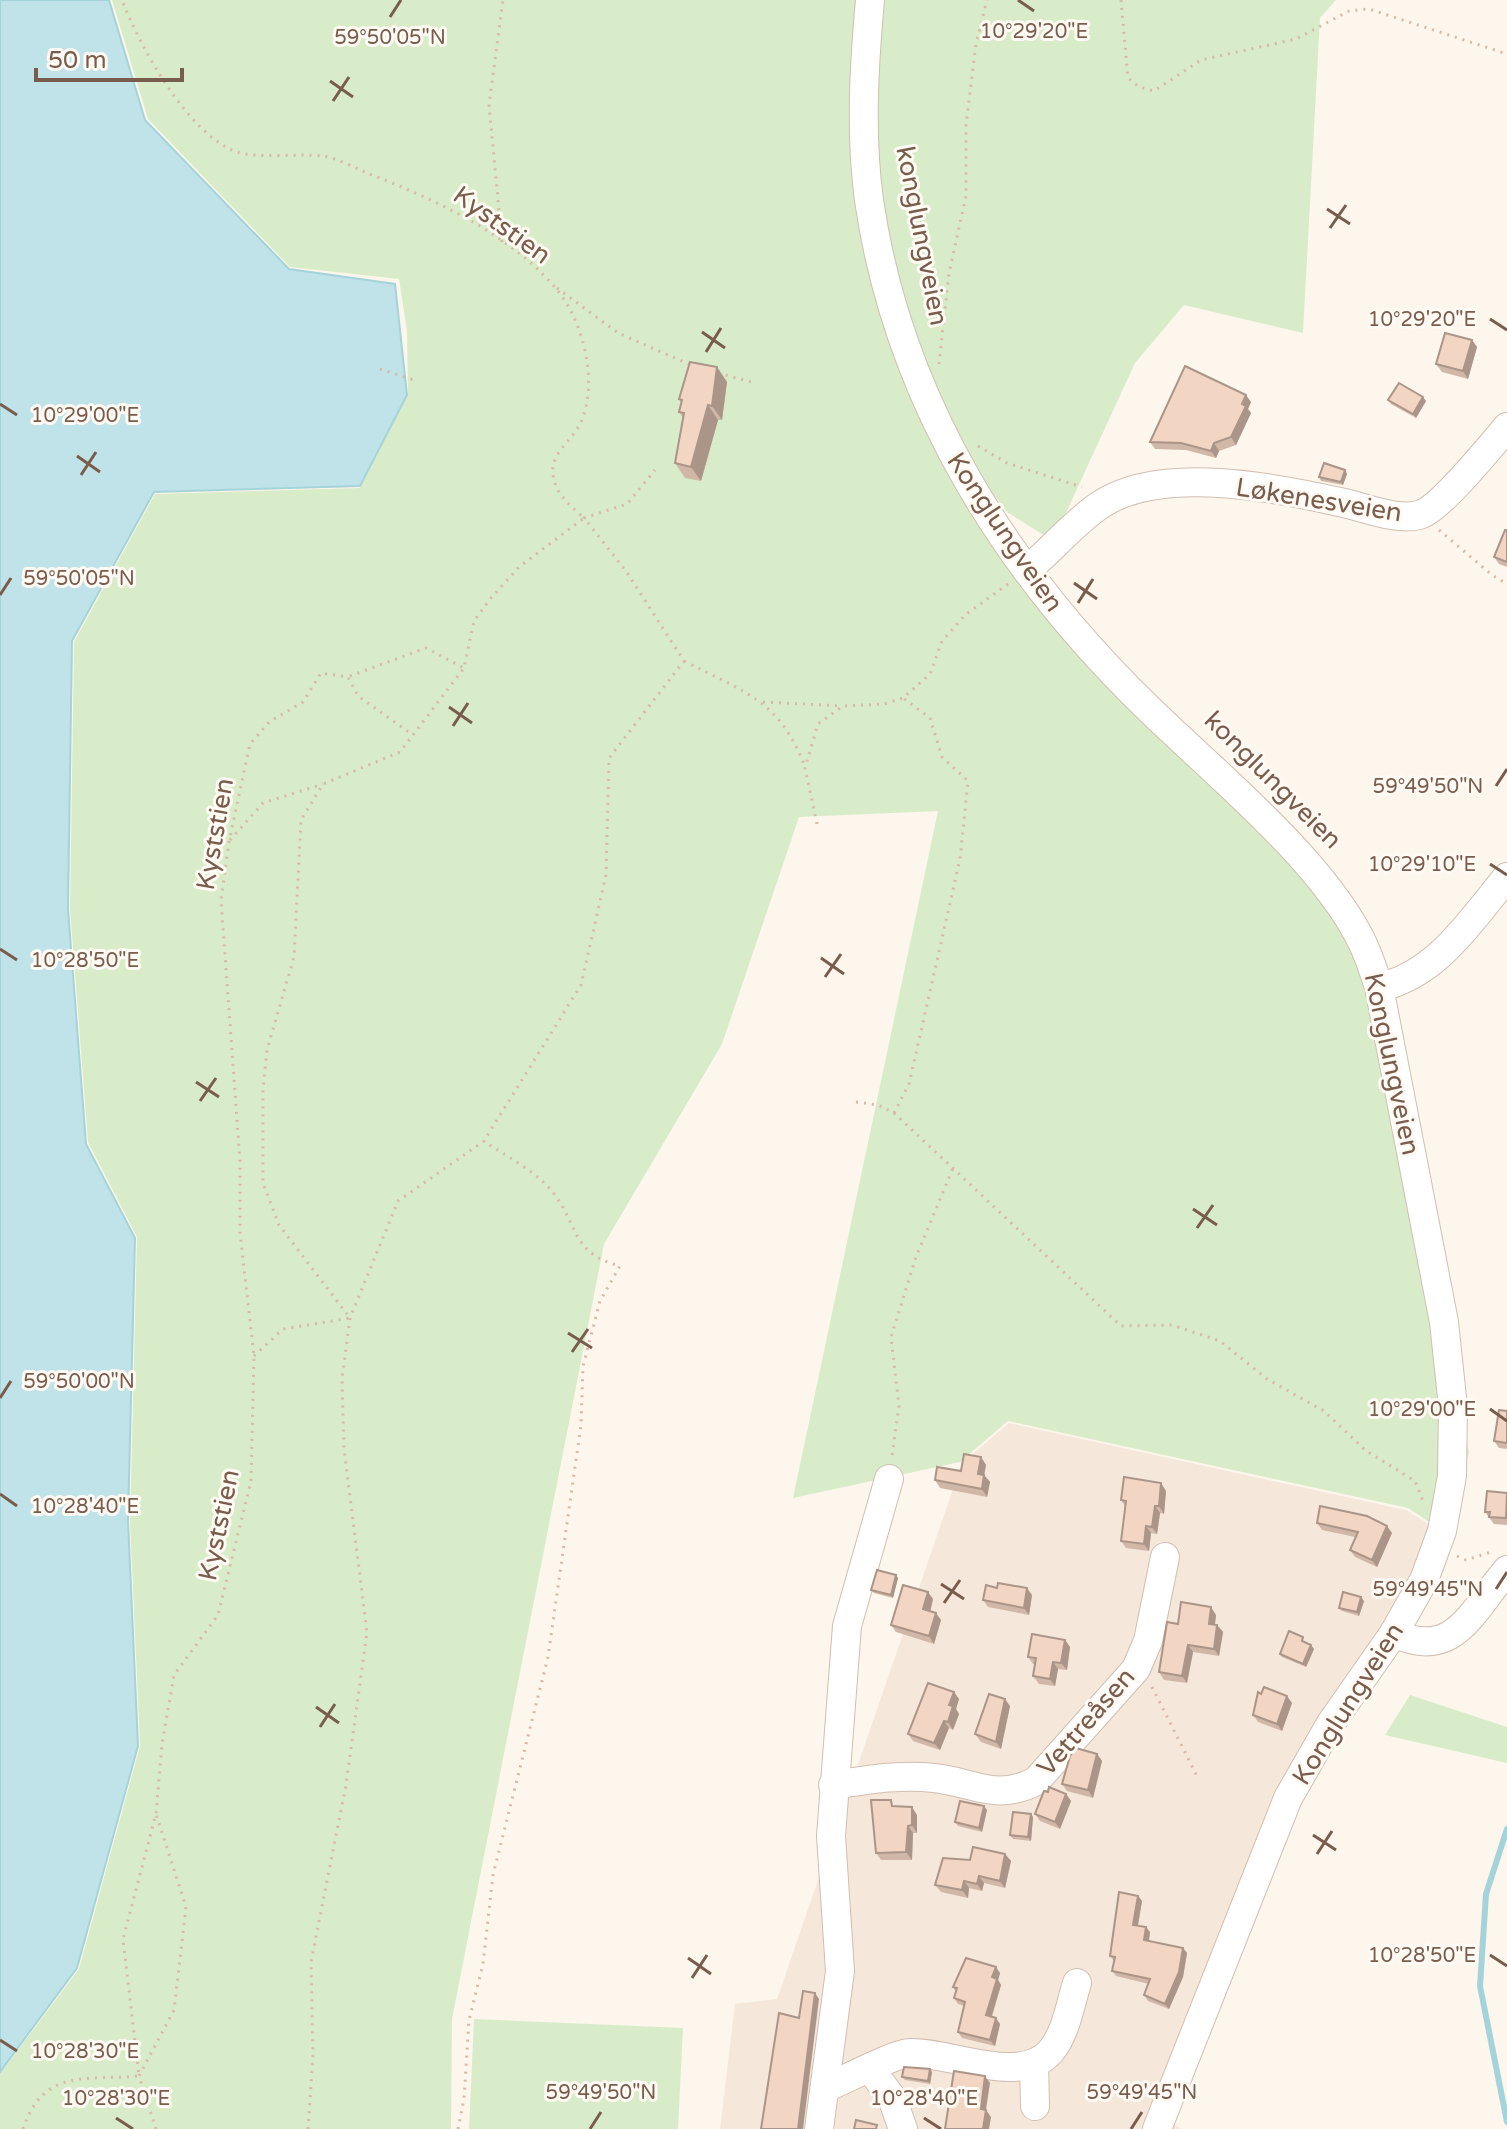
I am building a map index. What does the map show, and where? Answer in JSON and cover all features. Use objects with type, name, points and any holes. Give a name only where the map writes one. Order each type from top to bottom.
[{"type":"street","name":"Konglungveien","points":[[870,0],[864,67],[864,144],[869,198],[887,292],[929,407],[953,458],[1027,570],[1073,631],[1312,868],[1360,937],[1379,987],[1444,1322],[1453,1407],[1447,1543],[1394,1633],[1331,1723],[1288,1798],[1157,2129]]},
{"type":"street","name":"Løkenesveien","points":[[1027,570],[1102,503],[1133,491],[1171,485],[1286,489],[1384,512],[1422,514],[1437,503],[1507,427]]},
{"type":"street","points":[[1379,987],[1416,975],[1439,956],[1507,877]]},
{"type":"street","points":[[819,2129],[840,1971],[831,1836],[847,1626],[889,1479]]},
{"type":"street","name":"Vettreåsen","points":[[833,1785],[897,1776],[935,1778],[999,1792],[1016,1792],[1036,1781],[1136,1669],[1148,1641],[1165,1557]]},
{"type":"street","points":[[1394,1633],[1413,1642],[1433,1644],[1448,1639],[1501,1561]]},
{"type":"street","points":[[825,2088],[906,2052],[1004,2067],[1034,2063],[1050,2052],[1062,2032],[1077,1983]]},
{"type":"street","points":[[1034,2063],[1035,2106]]},
{"type":"street","points":[[871,2070],[892,2098],[903,2129]]},
{"type":"path","name":"Kyststien","points":[[122,0],[134,32],[198,127],[237,152],[325,156],[436,200],[502,242],[554,285],[574,319],[590,388],[581,423],[558,453],[552,472],[560,495],[584,518],[626,571],[684,661]]},
{"type":"path","points":[[502,242],[489,105],[503,0]]},
{"type":"path","name":"konglungveien","points":[[933,363],[938,376],[949,273],[966,196],[966,125],[974,58],[987,0]]},
{"type":"path","points":[[1121,0],[1128,78],[1139,87],[1154,91],[1201,60],[1296,39],[1356,9],[1369,9],[1507,54]]},
{"type":"path","points":[[554,285],[618,333],[694,366]]},
{"type":"path","points":[[380,369],[414,380]]},
{"type":"path","points":[[709,370],[755,383]]},
{"type":"path","points":[[974,443],[1007,463],[1084,488]]},
{"type":"path","points":[[229,842],[263,803],[323,784],[400,752],[464,668],[474,621],[490,599],[519,567],[584,518],[627,504],[655,470]]},
{"type":"path","points":[[1422,514],[1454,544],[1507,584]]},
{"type":"path","points":[[762,702],[843,706],[884,704],[903,698],[930,674],[942,641],[965,615],[1027,570]]},
{"type":"path","points":[[413,735],[358,696],[348,677],[426,648],[464,668]]},
{"type":"path","points":[[308,2129],[313,2055],[311,1962],[346,1785],[367,1632],[344,1449],[342,1379],[350,1318],[398,1201],[484,1141],[581,985],[606,875],[609,758],[684,661],[762,702],[793,734],[805,768],[817,824]]},
{"type":"path","name":"Kyststien","points":[[156,2129],[139,2076],[123,1939],[156,1814],[162,1744],[174,1675],[218,1615],[251,1481],[254,1356],[240,1233],[240,1161],[221,900],[229,842],[250,744],[269,722],[303,702],[321,673],[348,677]]},
{"type":"path","points":[[894,1113],[909,1084],[960,859],[968,781],[942,757],[930,718],[903,698]]},
{"type":"path","points":[[805,768],[818,724],[843,706]]},
{"type":"path","points":[[323,784],[301,820],[294,957],[266,1063],[263,1183],[279,1225],[350,1318]]},
{"type":"path","points":[[856,1102],[878,1105],[894,1113],[1121,1326],[1172,1325],[1220,1341],[1267,1379],[1324,1411],[1365,1450],[1415,1481],[1429,1516],[1447,1543],[1466,1560],[1501,1561]]},
{"type":"path","points":[[458,2129],[464,2099],[469,2020],[483,1964],[493,1875],[550,1641],[581,1425],[583,1366],[600,1301],[620,1266],[597,1260],[582,1246],[554,1194],[484,1141]]},
{"type":"path","points":[[889,1479],[899,1406],[891,1337],[916,1257],[953,1168]]},
{"type":"path","points":[[254,1356],[283,1329],[350,1318]]},
{"type":"path","points":[[1136,1669],[1149,1681],[1197,1776]]},
{"type":"path","points":[[23,2129],[47,2089],[69,2079],[139,2076],[174,2010],[186,1907],[156,1814]]},
{"type":"shaded area","points":[[1009,1423],[1406,1510],[1448,1536],[1316,1734],[1151,2108],[1181,2129],[720,2129],[735,2004],[777,1999],[962,1463]]},
{"type":"green space","points":[[112,0],[1336,0],[1320,18],[1303,333],[1184,305],[1135,363],[1053,541],[1007,512],[932,415],[990,515],[1357,938],[1387,1037],[1469,1452],[1449,1535],[1408,1508],[1008,1421],[960,1462],[793,1498],[938,811],[799,817],[722,1044],[604,1244],[452,2019],[451,2129],[0,2129],[0,2074],[79,1969],[140,1746],[130,1521],[137,1237],[88,1142],[70,909],[74,642],[155,494],[360,488],[408,395],[407,331],[399,279],[290,267],[148,119]]},
{"type":"green space","points":[[1410,1695],[1507,1727],[1507,1763],[1385,1735]]},
{"type":"green space","points":[[474,2019],[683,2028],[678,2129],[469,2129]]},
{"type":"water","points":[[0,0],[109,0],[145,120],[289,269],[395,284],[407,395],[360,486],[154,492],[72,641],[68,909],[86,1144],[135,1238],[128,1520],[138,1746],[77,1968],[0,2072]]},
{"type":"building","points":[[1445,333],[1472,340],[1463,371],[1436,364]]},
{"type":"building","points":[[690,362],[717,367],[712,406],[708,405],[691,467],[675,463],[684,413],[679,412],[682,400],[679,399]]},
{"type":"building","points":[[1185,366],[1246,395],[1242,404],[1246,406],[1231,437],[1214,443],[1211,451],[1181,443],[1150,442]]},
{"type":"building","points":[[1399,383],[1423,397],[1413,414],[1388,400]]},
{"type":"building","points":[[1324,463],[1345,470],[1341,482],[1319,477]]},
{"type":"building","points":[[1507,530],[1507,562],[1494,557]]},
{"type":"building","points":[[1499,1410],[1507,1411],[1507,1443],[1494,1441]]},
{"type":"building","points":[[964,1454],[981,1457],[978,1474],[984,1475],[982,1489],[935,1480],[937,1467],[961,1471]]},
{"type":"building","points":[[1124,1477],[1161,1483],[1159,1506],[1155,1506],[1152,1527],[1146,1526],[1144,1544],[1121,1541],[1126,1501],[1121,1500]]},
{"type":"building","points":[[1487,1491],[1507,1493],[1506,1518],[1489,1517],[1490,1512],[1485,1512]]},
{"type":"building","points":[[1320,1506],[1367,1516],[1387,1526],[1372,1560],[1350,1550],[1358,1532],[1317,1523]]},
{"type":"building","points":[[877,1570],[896,1575],[891,1595],[871,1590]]},
{"type":"building","points":[[998,1583],[1027,1588],[1024,1608],[983,1600],[986,1585],[997,1588]]},
{"type":"building","points":[[903,1585],[928,1592],[923,1609],[936,1613],[929,1636],[891,1625]]},
{"type":"building","points":[[1343,1592],[1361,1597],[1357,1612],[1339,1608]]},
{"type":"building","points":[[1181,1602],[1211,1607],[1209,1624],[1217,1625],[1214,1649],[1188,1645],[1182,1676],[1159,1672],[1167,1622],[1178,1624]]},
{"type":"building","points":[[1289,1631],[1303,1637],[1302,1641],[1311,1645],[1303,1664],[1280,1654]]},
{"type":"building","points":[[1032,1634],[1065,1640],[1061,1663],[1053,1662],[1050,1679],[1033,1676],[1036,1658],[1028,1657]]},
{"type":"building","points":[[928,1683],[954,1692],[948,1722],[944,1721],[934,1743],[908,1734]]},
{"type":"building","points":[[1264,1687],[1287,1696],[1277,1724],[1253,1715],[1258,1692],[1261,1694]]},
{"type":"building","points":[[989,1694],[1005,1699],[996,1742],[975,1734]]},
{"type":"building","points":[[1076,1748],[1097,1754],[1088,1790],[1062,1784],[1070,1756]]},
{"type":"building","points":[[1049,1787],[1066,1794],[1055,1822],[1035,1814],[1044,1791],[1048,1792]]},
{"type":"building","points":[[871,1800],[891,1800],[892,1806],[912,1807],[906,1852],[876,1853]]},
{"type":"building","points":[[960,1801],[984,1806],[979,1828],[955,1822]]},
{"type":"building","points":[[1013,1812],[1031,1814],[1028,1837],[1010,1835]]},
{"type":"building","points":[[973,1847],[1005,1854],[1000,1881],[979,1876],[977,1884],[964,1881],[962,1890],[935,1885],[943,1858],[970,1860]]},
{"type":"building","points":[[1119,1892],[1138,1896],[1133,1925],[1146,1927],[1144,1940],[1183,1948],[1179,1972],[1165,2004],[1144,1995],[1150,1979],[1112,1971],[1115,1957],[1110,1956]]},
{"type":"building","points":[[966,1958],[996,1967],[992,1977],[997,1979],[986,2015],[996,2018],[990,2040],[958,2032],[965,2002],[954,1998],[957,1988],[953,1987]]},
{"type":"building","points":[[803,1991],[815,1993],[798,2129],[761,2129],[779,2013],[799,2018]]},
{"type":"building","points":[[904,2067],[930,2069],[928,2081],[902,2077]]},
{"type":"building","points":[[954,2071],[985,2076],[981,2109],[986,2110],[983,2129],[945,2129]]},
{"type":"building","points":[[856,2120],[877,2125],[876,2129],[854,2129]]},
{"type":"waterway","points":[[1507,1829],[1486,1894],[1480,1986],[1507,2122]]}]
